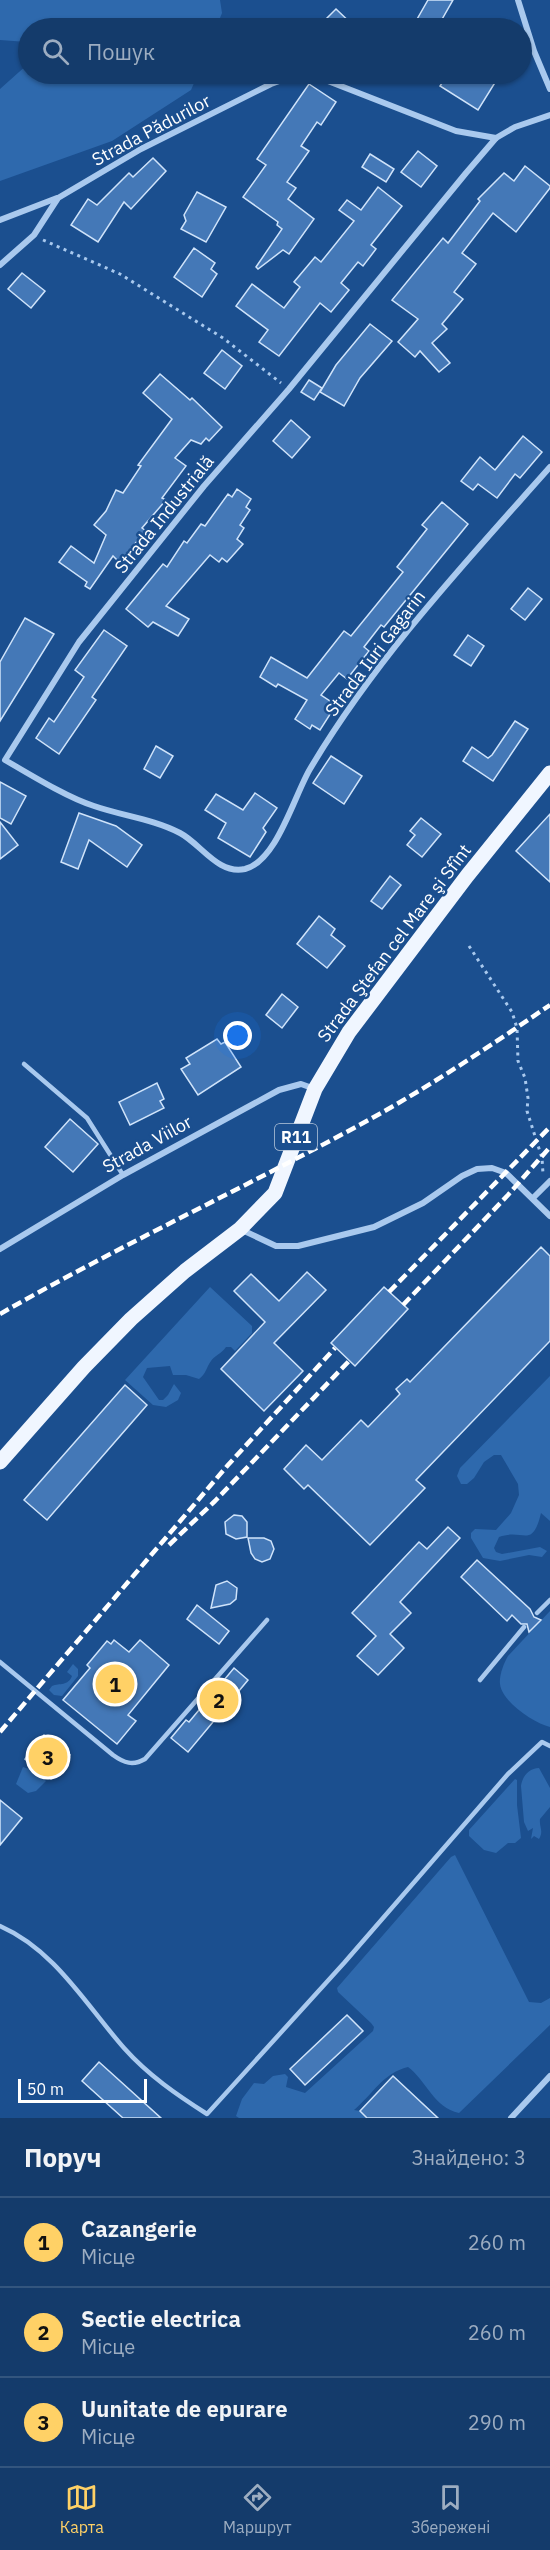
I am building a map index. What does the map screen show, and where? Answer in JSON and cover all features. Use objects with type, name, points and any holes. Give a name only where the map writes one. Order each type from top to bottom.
[{"type":"main road","name":"Strada Ştefan cel Mare şi Sfînt","points":[[0,1462],[84,1367],[131,1319],[185,1271],[240,1229],[275,1193],[315,1089],[332,1058],[371,1000],[550,773]]},
{"type":"street","points":[[518,0],[524,18]]},
{"type":"street","points":[[532,39],[550,89]]},
{"type":"street","name":"Strada Pădurilor","points":[[0,220],[58,198],[141,148],[271,84]]},
{"type":"street","name":"Strada Pădurilor","points":[[336,84],[456,131],[496,138]]},
{"type":"street","name":"Strada Industrială","points":[[244,869],[230,869],[218,864],[192,839],[161,823],[92,806],[2,759],[79,642],[204,486],[289,389],[496,138],[515,127],[550,115]]},
{"type":"street","name":"Strada Pădurilor","points":[[0,265],[34,235],[58,198]]},
{"type":"street","name":"Strada Iuri Gagarin","points":[[244,869],[260,862],[271,848],[309,770],[354,701],[409,629],[550,467]]},
{"type":"street","name":"Strada Viilor","points":[[0,1249],[123,1175],[279,1090],[301,1084],[315,1089]]},
{"type":"street","points":[[240,1229],[266,1242],[287,1247],[359,1231],[410,1210],[462,1176],[485,1168],[498,1169],[506,1173],[550,1216]]},
{"type":"street","points":[[533,1198],[549,1182]]},
{"type":"street","points":[[511,2118],[550,2076]]},
{"type":"lane","points":[[24,1064],[87,1118],[123,1175]]},
{"type":"lane","points":[[537,1613],[550,1600]]},
{"type":"lane","points":[[0,1662],[113,1755],[130,1764],[138,1764],[145,1759],[267,1620]]},
{"type":"lane","points":[[480,1680],[524,1627]]},
{"type":"lane","points":[[0,1926],[24,1939],[52,1962],[126,2050],[157,2080],[207,2115],[344,1963],[508,1774],[542,1742],[550,1746]]},
{"type":"path","points":[[34,235],[120,274],[223,338],[289,389]]},
{"type":"path","points":[[470,946],[512,1012],[517,1028],[518,1061],[525,1078],[527,1111],[542,1158],[543,1173],[549,1182]]},
{"type":"shaded area","points":[[0,0],[220,0],[222,13],[220,18],[18,18],[18,41],[0,40]]},
{"type":"shaded area","points":[[18,73],[18,84],[194,84],[191,90],[112,141],[0,181],[0,89]]},
{"type":"shaded area","points":[[210,1287],[252,1326],[252,1333],[235,1351],[231,1347],[226,1347],[212,1359],[199,1379],[186,1375],[173,1375],[170,1366],[147,1368],[143,1377],[159,1400],[163,1400],[168,1395],[174,1384],[181,1393],[178,1400],[166,1407],[153,1405],[125,1380]]},
{"type":"shaded area","points":[[550,1376],[550,1521],[541,1513],[538,1524],[530,1534],[499,1537],[494,1548],[496,1552],[502,1554],[540,1547],[547,1551],[542,1557],[529,1555],[500,1561],[483,1558],[471,1538],[471,1533],[475,1529],[496,1530],[511,1513],[519,1495],[518,1484],[501,1455],[494,1455],[484,1462],[474,1478],[467,1484],[461,1484],[457,1476],[460,1468]]},
{"type":"shaded area","points":[[550,1611],[550,1727],[536,1721],[512,1704],[502,1691],[500,1681],[508,1656]]},
{"type":"shaded area","points":[[73,1664],[78,1669],[78,1676],[62,1696],[54,1695],[49,1690],[52,1686],[68,1681],[72,1676],[67,1672]]},
{"type":"shaded area","points":[[23,1767],[35,1771],[46,1781],[36,1791],[28,1793],[16,1784]]},
{"type":"shaded area","points":[[539,1768],[550,1788],[550,1807],[540,1819],[539,1839],[534,1836],[531,1839],[533,1828],[528,1831],[524,1822],[521,1786],[527,1774]]},
{"type":"shaded area","points":[[515,1779],[517,1780],[521,1838],[515,1843],[508,1843],[496,1853],[484,1850],[469,1836],[469,1830]]},
{"type":"shaded area","points":[[455,1855],[529,2002],[541,2003],[550,1998],[550,2025],[459,2113],[443,2106],[408,2067],[385,2079],[354,2110],[360,2111],[367,2118],[239,2118],[236,2116],[242,2099],[254,2083],[264,2084],[273,2076],[285,2074],[288,2077],[286,2087],[305,2093],[373,2031],[374,2027],[371,2023],[338,1992],[337,1988]]},
{"type":"building","points":[[428,0],[453,0],[443,18],[418,18]]},
{"type":"building","points":[[336,9],[345,18],[327,18]]},
{"type":"building","points":[[309,84],[336,102],[321,125],[317,122],[301,146],[309,151],[287,182],[296,188],[288,199],[314,219],[289,254],[283,250],[258,269],[256,267],[282,229],[277,225],[278,222],[243,197],[266,165],[257,159]]},
{"type":"building","points":[[441,84],[494,84],[478,110],[440,86]]},
{"type":"building","points":[[418,151],[437,166],[421,187],[401,172]]},
{"type":"building","points":[[370,154],[394,169],[386,182],[362,167]]},
{"type":"building","points":[[153,158],[166,171],[131,209],[124,202],[98,242],[71,225],[88,199],[97,205],[129,173],[133,177]]},
{"type":"building","points":[[525,166],[550,188],[516,232],[493,213],[462,253],[476,264],[454,292],[463,299],[442,324],[447,329],[432,343],[450,363],[439,372],[420,351],[415,357],[398,342],[418,319],[392,300],[443,238],[448,243],[480,201],[478,199],[504,173],[514,181]]},
{"type":"building","points":[[378,187],[402,206],[371,245],[376,249],[363,266],[358,262],[341,283],[349,290],[331,312],[320,303],[279,356],[259,342],[268,330],[236,306],[252,284],[284,308],[300,287],[294,282],[315,257],[321,262],[354,221],[339,210],[347,200],[361,210]]},
{"type":"building","points":[[197,192],[226,207],[206,242],[181,229],[186,221],[184,215]]},
{"type":"building","points":[[194,248],[215,263],[211,269],[217,274],[202,297],[174,277]]},
{"type":"building","points":[[22,273],[45,291],[31,308],[8,289]]},
{"type":"building","points":[[370,324],[392,341],[360,378],[344,406],[320,392],[336,365]]},
{"type":"building","points":[[222,350],[242,366],[225,389],[204,373]]},
{"type":"building","points":[[160,374],[190,400],[192,398],[222,427],[209,441],[206,438],[201,444],[191,440],[175,458],[186,466],[162,498],[166,500],[142,528],[146,531],[119,562],[113,556],[90,589],[85,586],[87,582],[59,562],[71,546],[94,563],[106,535],[94,525],[106,511],[116,490],[123,493],[141,466],[138,465],[172,419],[143,393]]},
{"type":"building","points":[[309,380],[322,388],[314,400],[301,392]]},
{"type":"building","points":[[291,420],[310,437],[292,458],[273,441]]},
{"type":"building","points":[[523,436],[542,452],[520,478],[515,474],[497,498],[478,484],[473,490],[461,481],[480,457],[495,470]]},
{"type":"building","points":[[237,489],[251,499],[246,507],[250,510],[240,525],[244,528],[237,539],[243,544],[227,562],[222,558],[219,562],[210,555],[166,606],[189,619],[178,636],[153,622],[148,627],[126,609],[163,564],[167,567],[184,541],[187,543],[201,524],[205,526],[228,494],[232,497]]},
{"type":"building","points":[[442,502],[468,524],[384,627],[381,625],[364,647],[369,651],[347,679],[339,673],[321,695],[336,705],[320,730],[312,725],[310,729],[295,719],[307,700],[278,684],[276,687],[260,677],[271,657],[307,678],[344,631],[351,636],[403,572],[397,567],[427,529],[422,525]]},
{"type":"building","points":[[528,588],[542,599],[525,620],[511,609]]},
{"type":"building","points":[[25,618],[54,634],[0,721],[0,662]]},
{"type":"building","points":[[104,630],[127,646],[92,697],[96,700],[59,754],[36,738],[49,718],[54,722],[84,677],[75,670]]},
{"type":"building","points":[[468,635],[484,646],[471,666],[454,655]]},
{"type":"building","points":[[515,721],[528,729],[493,781],[463,761],[472,747],[488,758],[492,755]]},
{"type":"building","points":[[156,746],[173,756],[160,778],[144,769]]},
{"type":"building","points":[[331,756],[362,776],[344,804],[313,783]]},
{"type":"building","points":[[0,782],[26,796],[11,824],[0,818]]},
{"type":"building","points":[[255,793],[277,808],[263,828],[266,832],[250,857],[218,838],[226,823],[205,810],[216,794],[243,810]]},
{"type":"building","points":[[79,813],[116,826],[142,845],[127,867],[89,840],[78,869],[61,862]]},
{"type":"building","points":[[550,814],[550,882],[516,851]]},
{"type":"building","points":[[421,818],[441,834],[422,857],[407,845],[415,835],[410,831]]},
{"type":"building","points":[[0,822],[18,845],[0,859]]},
{"type":"building","points":[[390,876],[401,885],[382,909],[371,901]]},
{"type":"building","points":[[319,916],[335,929],[331,935],[345,946],[327,968],[297,944]]},
{"type":"building","points":[[282,994],[298,1007],[282,1028],[266,1015]]},
{"type":"building","points":[[217,1039],[221,1044],[225,1042],[241,1067],[198,1095],[181,1069],[190,1064],[186,1058]]},
{"type":"building","points":[[157,1083],[164,1099],[160,1101],[164,1108],[130,1125],[119,1102]]},
{"type":"building","points":[[70,1119],[98,1144],[73,1172],[45,1147]]},
{"type":"building","points":[[541,1247],[550,1256],[550,1341],[416,1480],[425,1488],[370,1545],[308,1485],[304,1489],[284,1469],[306,1445],[322,1460],[361,1420],[368,1427],[400,1394],[396,1389],[407,1379],[410,1382]]},
{"type":"building","points":[[307,1272],[326,1290],[274,1343],[303,1371],[264,1411],[221,1369],[265,1322],[234,1291],[251,1274],[279,1301]]},
{"type":"building","points":[[384,1287],[408,1309],[355,1366],[331,1343]]},
{"type":"building","points":[[125,1385],[147,1405],[47,1520],[24,1500]]},
{"type":"building","points":[[234,1515],[242,1516],[247,1522],[247,1537],[236,1539],[226,1534],[225,1522]]},
{"type":"building","points":[[448,1527],[460,1538],[400,1602],[411,1613],[390,1634],[404,1648],[378,1675],[357,1656],[376,1636],[352,1613],[419,1542],[427,1549]]},
{"type":"building","points":[[248,1538],[264,1538],[271,1541],[274,1549],[270,1559],[262,1562],[255,1559],[251,1553]]},
{"type":"building","points":[[477,1560],[530,1609],[534,1617],[541,1620],[529,1632],[527,1624],[521,1624],[512,1615],[507,1621],[461,1577]]},
{"type":"building","points":[[227,1581],[237,1588],[236,1599],[230,1604],[211,1608],[216,1585]]},
{"type":"building","points":[[197,1605],[229,1631],[219,1644],[187,1619]]},
{"type":"building","points":[[114,1640],[129,1652],[140,1640],[169,1665],[128,1715],[136,1721],[117,1744],[63,1700],[90,1668],[87,1665],[107,1641],[111,1644]]},
{"type":"building","points":[[234,1668],[248,1680],[188,1752],[171,1738],[186,1720],[189,1722]]},
{"type":"building","points":[[44,1735],[70,1755],[51,1779],[25,1759]]},
{"type":"building","points":[[0,1800],[22,1818],[0,1845]]},
{"type":"building","points":[[347,2015],[363,2031],[305,2085],[290,2069]]},
{"type":"building","points":[[99,2062],[161,2118],[123,2118],[82,2081]]},
{"type":"building","points":[[393,2076],[438,2118],[367,2118],[360,2111]]},
{"type":"railway","points":[[0,1314],[374,1117],[441,1077],[550,1005]]},
{"type":"railway","points":[[389,1292],[550,1127]]},
{"type":"railway","points":[[403,1305],[508,1195],[550,1147]]},
{"type":"railway","points":[[0,1732],[228,1465],[335,1348]]},
{"type":"railway","points":[[169,1545],[215,1501],[349,1361]]},
{"type":"place","name":"Cazangerie","points":[[115,1684]]},
{"type":"place","name":"Sectie electrica","points":[[219,1700]]},
{"type":"place","name":"Uunitate de epurare","points":[[48,1757]]}]
